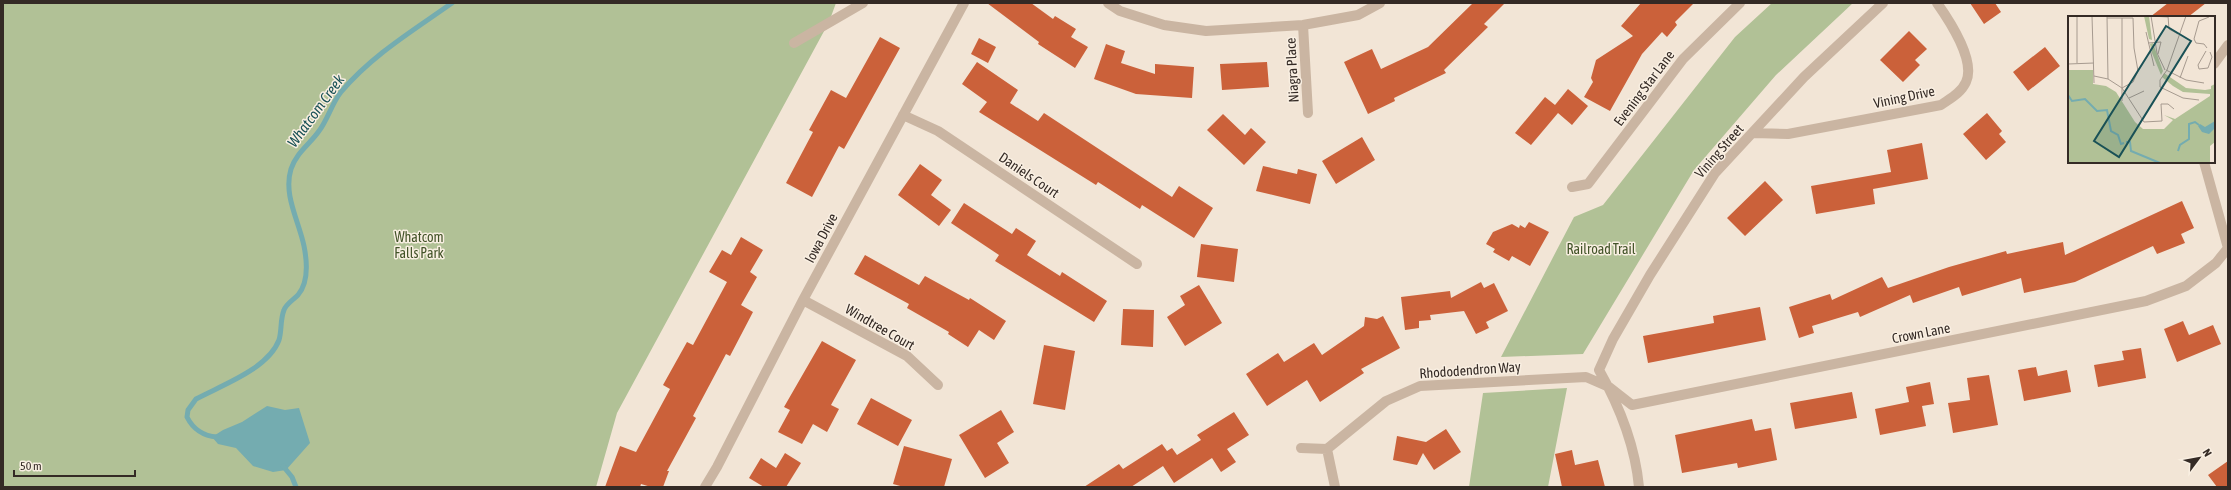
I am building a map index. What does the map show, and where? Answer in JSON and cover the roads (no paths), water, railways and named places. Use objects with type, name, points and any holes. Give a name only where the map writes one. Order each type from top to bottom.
[{"type":"street","points":[[794,44],[863,3]]},
{"type":"street","name":"Iowa Drive","points":[[704,487],[717,467],[803,300],[964,3]]},
{"type":"street","points":[[1108,3],[1120,11],[1164,26],[1206,31],[1303,25],[1358,15],[1380,3]]},
{"type":"street","name":"Evening Star Lane","points":[[1572,187],[1588,184],[1683,59],[1740,3]]},
{"type":"street","name":"Vining Street","points":[[1609,387],[1599,370],[1617,332],[1650,274],[1715,173],[1804,78],[1883,3]]},
{"type":"street","name":"Vining Drive","points":[[1754,133],[1788,134],[1934,107],[1941,105],[1960,92],[1967,81],[1967,65],[1964,48],[1937,3]]},
{"type":"street","name":"Niagra Place","points":[[1303,25],[1308,113]]},
{"type":"street","points":[[2215,63],[2228,44]]},
{"type":"street","name":"Daniels Court","points":[[903,115],[938,131],[1137,264]]},
{"type":"street","points":[[2204,163],[2228,248]]},
{"type":"street","name":"Crown Lane","points":[[1609,387],[1632,405],[2146,302],[2186,286],[2216,264],[2228,248]]},
{"type":"street","name":"Windtree Court","points":[[803,300],[907,356],[938,384]]},
{"type":"street","name":"Rhododendron Way","points":[[1327,450],[1386,401],[1420,386],[1586,377],[1609,387]]},
{"type":"street","points":[[1609,387],[1623,415],[1637,465],[1639,487]]},
{"type":"street","points":[[1301,448],[1327,450],[1335,487]]},
{"type":"water","points":[[267,406],[285,410],[299,408],[310,443],[286,470],[273,472],[253,466],[236,448],[218,444],[212,437],[223,430],[242,422]]},
{"type":"waterway","name":"Whatcom Creek","points":[[217,437],[203,433],[192,425],[187,417],[188,410],[196,399],[231,382],[255,368],[265,359],[279,340],[285,308],[302,290],[306,278],[305,252],[290,198],[289,179],[293,163],[319,131],[338,96],[353,79],[366,66],[394,44],[452,3]]},
{"type":"waterway","name":"Whatcom Creek","points":[[283,466],[292,477],[296,487]]},
{"type":"park label","name":"Whatcom Falls Park","points":[[419,246]]},
{"type":"park label","name":"Railroad Trail","points":[[1601,249]]}]
